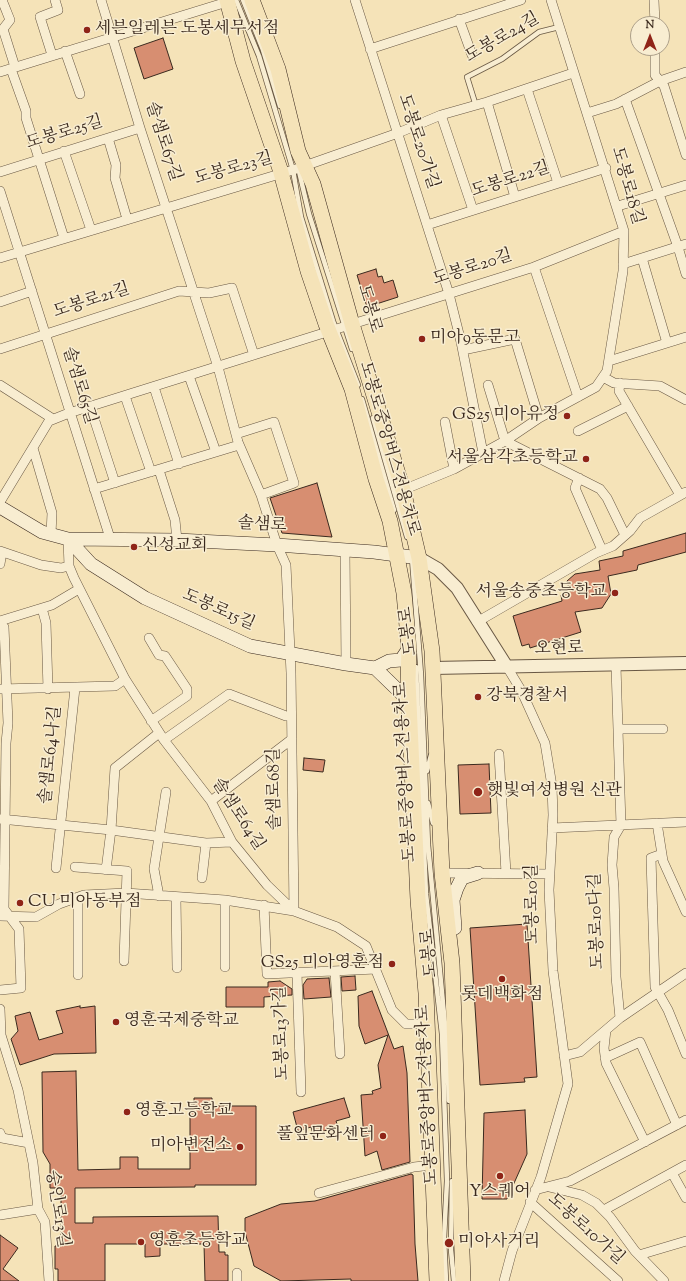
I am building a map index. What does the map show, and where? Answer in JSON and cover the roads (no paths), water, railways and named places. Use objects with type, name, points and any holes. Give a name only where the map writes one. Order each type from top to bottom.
[{"type":"main road","name":"도봉로","points":[[230,0],[243,61],[294,169],[308,271],[340,328],[403,490],[407,553],[404,593],[408,665],[414,718],[411,750],[418,900],[427,1024],[437,1281]]},
{"type":"main road","name":"도봉로","points":[[252,0],[278,69],[298,151],[294,169]]},
{"type":"main road","name":"도봉로","points":[[294,169],[313,184],[352,389],[376,479],[390,521],[407,553],[431,636],[441,858],[452,963],[455,1010],[460,1160],[460,1277]]},
{"type":"main road","name":"솔샘로","points":[[0,507],[42,532],[68,539],[110,538],[177,540],[407,553]]},
{"type":"main road","name":"도봉로15길","points":[[68,539],[91,564],[145,598],[250,646],[375,668]]},
{"type":"main road","points":[[408,648],[401,660],[389,661],[375,668],[404,696],[414,718]]},
{"type":"main road","points":[[455,1010],[457,965],[453,900],[462,878],[478,873]]},
{"type":"street","points":[[2,0],[10,20],[3,29],[26,111],[26,118],[64,238]]},
{"type":"street","points":[[52,55],[40,17],[58,10],[54,0]]},
{"type":"street","name":"솔샘로67길","points":[[101,0],[140,128],[218,367],[239,445],[261,495],[277,545]]},
{"type":"street","points":[[0,72],[230,0]]},
{"type":"street","name":"도봉로20가길","points":[[355,0],[449,294],[483,453]]},
{"type":"street","points":[[370,49],[521,0]]},
{"type":"street","name":"도봉로18길","points":[[403,490],[454,469],[505,441],[539,418],[596,387],[607,370],[623,264],[624,231],[606,168],[573,74],[551,0]]},
{"type":"street","points":[[654,0],[654,16]]},
{"type":"street","points":[[460,19],[472,55]]},
{"type":"street","points":[[65,51],[80,94]]},
{"type":"street","points":[[655,56],[655,75],[664,86],[686,155]]},
{"type":"street","points":[[587,113],[616,104],[660,81],[686,72]]},
{"type":"street","points":[[294,169],[398,133],[441,115],[476,106],[573,74]]},
{"type":"street","points":[[527,89],[558,182]]},
{"type":"street","points":[[625,99],[658,193],[682,246],[686,274]]},
{"type":"street","points":[[487,102],[515,197]]},
{"type":"street","points":[[441,115],[473,210]]},
{"type":"street","name":"도봉로25길","points":[[0,172],[140,128]]},
{"type":"street","points":[[108,138],[116,165],[115,178],[127,219]]},
{"type":"street","points":[[64,151],[91,230]]},
{"type":"street","name":"도봉로22길","points":[[427,225],[558,182],[606,168]]},
{"type":"street","name":"도봉로23길","points":[[0,258],[166,206],[294,169]]},
{"type":"street","points":[[618,206],[686,185]]},
{"type":"street","name":"솔샘로65길","points":[[0,191],[110,538]]},
{"type":"street","name":"도봉로20길","points":[[53,419],[69,412],[154,387],[534,267],[624,231]]},
{"type":"street","points":[[623,264],[682,246]]},
{"type":"street","points":[[642,258],[667,343]]},
{"type":"street","points":[[534,267],[578,397]]},
{"type":"street","points":[[194,293],[209,293],[232,288],[254,355]]},
{"type":"street","points":[[0,302],[32,291]]},
{"type":"street","name":"도봉로21길","points":[[0,349],[179,291],[194,293]]},
{"type":"street","points":[[609,361],[686,337]]},
{"type":"street","points":[[462,350],[515,339],[539,418]]},
{"type":"street","points":[[189,376],[216,452]]},
{"type":"street","points":[[603,377],[614,383],[620,384],[660,386],[686,400]]},
{"type":"street","points":[[477,622],[602,550],[612,546],[625,535],[640,518],[683,494],[619,391],[620,384]]},
{"type":"street","points":[[0,385],[53,419]]},
{"type":"street","points":[[488,385],[505,441],[600,489],[607,498],[625,535]]},
{"type":"street","points":[[154,387],[179,464]]},
{"type":"street","points":[[125,396],[175,520],[177,540]]},
{"type":"street","points":[[90,406],[114,483]]},
{"type":"street","points":[[578,431],[628,406]]},
{"type":"street","points":[[0,502],[48,421],[53,419]]},
{"type":"street","points":[[236,434],[274,422],[294,483],[261,495]]},
{"type":"street","points":[[445,422],[454,469]]},
{"type":"street","points":[[94,489],[239,445]]},
{"type":"street","points":[[33,448],[52,513],[51,534]]},
{"type":"street","points":[[579,478],[575,488],[602,550]]},
{"type":"street","name":"솔샘로64길","points":[[68,539],[69,566],[79,589],[125,679],[151,721],[211,801],[232,842],[267,885],[294,911]]},
{"type":"street","name":"솔샘로68길","points":[[277,545],[286,565],[292,739],[294,911]]},
{"type":"street","points":[[345,550],[346,664]]},
{"type":"street","points":[[0,564],[1,552],[41,565],[61,568],[69,566]]},
{"type":"street","name":"도봉로10길","points":[[407,553],[438,569],[457,588],[477,622],[507,667],[521,690],[544,743],[552,786],[552,828],[549,890],[553,971],[568,1084],[546,1162],[512,1251],[504,1281]]},
{"type":"street","points":[[0,621],[52,605],[79,589]]},
{"type":"street","name":"솔샘로64나길","points":[[42,608],[46,623],[48,689]]},
{"type":"street","points":[[0,624],[4,627],[4,909],[19,930],[21,988],[0,990]]},
{"type":"street","points":[[149,638],[159,655],[165,656],[186,689],[187,696],[151,721]]},
{"type":"street","name":"오현로","points":[[433,668],[616,666],[686,663]]},
{"type":"street","points":[[616,666],[621,825]]},
{"type":"street","name":"솔샘로64나길","points":[[4,689],[115,686],[125,679]]},
{"type":"street","name":"솔샘로64나길","points":[[56,868],[62,824],[65,768],[75,688]]},
{"type":"street","points":[[106,870],[112,830],[115,768],[162,736],[229,694],[286,716],[291,716]]},
{"type":"street","points":[[618,729],[663,728]]},
{"type":"street","name":"솔샘로68길","points":[[211,801],[292,739]]},
{"type":"street","points":[[499,754],[506,873]]},
{"type":"street","points":[[159,896],[154,869],[166,792]]},
{"type":"street","points":[[3,819],[62,824],[206,843],[232,842]]},
{"type":"street","points":[[552,828],[686,822]]},
{"type":"street","points":[[657,823],[662,854],[686,912]]},
{"type":"street","name":"도봉로10다길","points":[[620,1018],[616,977],[612,865],[614,836],[621,825]]},
{"type":"street","points":[[202,878],[206,843]]},
{"type":"street","points":[[662,854],[651,858],[655,987],[686,1054]]},
{"type":"street","points":[[75,867],[126,871],[124,961]]},
{"type":"street","points":[[442,873],[550,874]]},
{"type":"street","points":[[0,916],[36,917],[59,904],[84,895],[126,893],[225,900],[264,905],[294,911],[337,926],[366,946],[392,1010],[406,1024],[427,1024]]},
{"type":"street","points":[[78,897],[78,975]]},
{"type":"street","points":[[176,897],[177,968]]},
{"type":"street","points":[[225,900],[225,968]]},
{"type":"street","name":"도봉로13가길","points":[[264,905],[267,974],[376,969]]},
{"type":"street","points":[[335,971],[340,1054]]},
{"type":"street","points":[[564,1056],[580,1052],[620,1018],[686,972]]},
{"type":"street","name":"도봉로13가길","points":[[297,973],[301,1092]]},
{"type":"street","name":"숭인로13길","points":[[0,1009],[3,1053],[18,1090],[29,1142],[38,1209],[44,1222],[49,1281]]},
{"type":"street","points":[[606,1030],[606,1063],[644,1142]]},
{"type":"street","points":[[605,1058],[640,1042],[677,1125]]},
{"type":"street","points":[[535,1190],[570,1181],[686,1120]]},
{"type":"street","points":[[0,1134],[2,1138],[29,1142]]},
{"type":"street","points":[[319,1193],[414,1167],[432,1165]]},
{"type":"street","points":[[604,1210],[686,1165]]},
{"type":"street","points":[[672,1173],[686,1198]]},
{"type":"street","points":[[548,1187],[582,1195],[604,1210],[639,1255],[664,1281]]},
{"type":"street","name":"도봉로10가길","points":[[530,1202],[618,1281]]},
{"type":"street","points":[[0,1215],[38,1209]]},
{"type":"street","points":[[639,1255],[686,1241]]},
{"type":"lane","points":[[243,0],[263,50],[294,169]]},
{"type":"lane","name":"도봉로24길","points":[[476,106],[467,77],[502,59],[539,32],[559,27]]},
{"type":"lane","points":[[340,328],[355,356]]},
{"type":"lane","name":"도봉로중앙버스전용차로","points":[[340,328],[385,474],[398,528]]},
{"type":"lane","points":[[362,378],[364,385]]},
{"type":"lane","points":[[366,392],[407,553],[421,675],[426,795],[434,921],[446,1035],[452,1163]]},
{"type":"lane","name":"도봉로중앙버스전용차로","points":[[406,570],[407,553]]},
{"type":"lane","name":"도봉로중앙버스전용차로","points":[[407,578],[414,622],[418,695],[414,718],[426,894],[442,1034],[447,1180],[444,1238],[446,1281]]},
{"type":"lane","points":[[408,665],[418,695]]},
{"type":"lane","points":[[425,776],[435,732]]},
{"type":"lane","points":[[426,795],[441,858]]},
{"type":"lane","points":[[453,1174],[451,1250],[460,1277]]},
{"type":"place","name":"세븐일레븐 도봉세무서점","points":[[87,30]]},
{"type":"place","name":"미아9동문고","points":[[422,339]]},
{"type":"place","name":"GS25 미아유정","points":[[567,416]]},
{"type":"place","name":"서울삼각초등학교","points":[[586,459]]},
{"type":"place","name":"신성교회","points":[[134,547]]},
{"type":"place","name":"서울송중초등학교","points":[[615,593]]},
{"type":"place","name":"강북경찰서","points":[[478,697]]},
{"type":"place","name":"햇빛여성병원 신관","points":[[478,792]]},
{"type":"place","name":"CU 미아동부점","points":[[20,903]]},
{"type":"place","name":"GS25 미아영훈점","points":[[392,964]]},
{"type":"place","name":"롯데백화점","points":[[502,979]]},
{"type":"place","name":"영훈국제중학교","points":[[116,1022]]},
{"type":"place","name":"영훈고등학교","points":[[127,1112]]},
{"type":"place","name":"풀잎문화센터","points":[[383,1136]]},
{"type":"place","name":"미아변전소","points":[[240,1147]]},
{"type":"place","name":"Y스퀘어","points":[[500,1176]]},
{"type":"place","name":"영훈초등학교","points":[[141,1242]]},
{"type":"place","name":"미아사거리","points":[[449,1243]]}]
